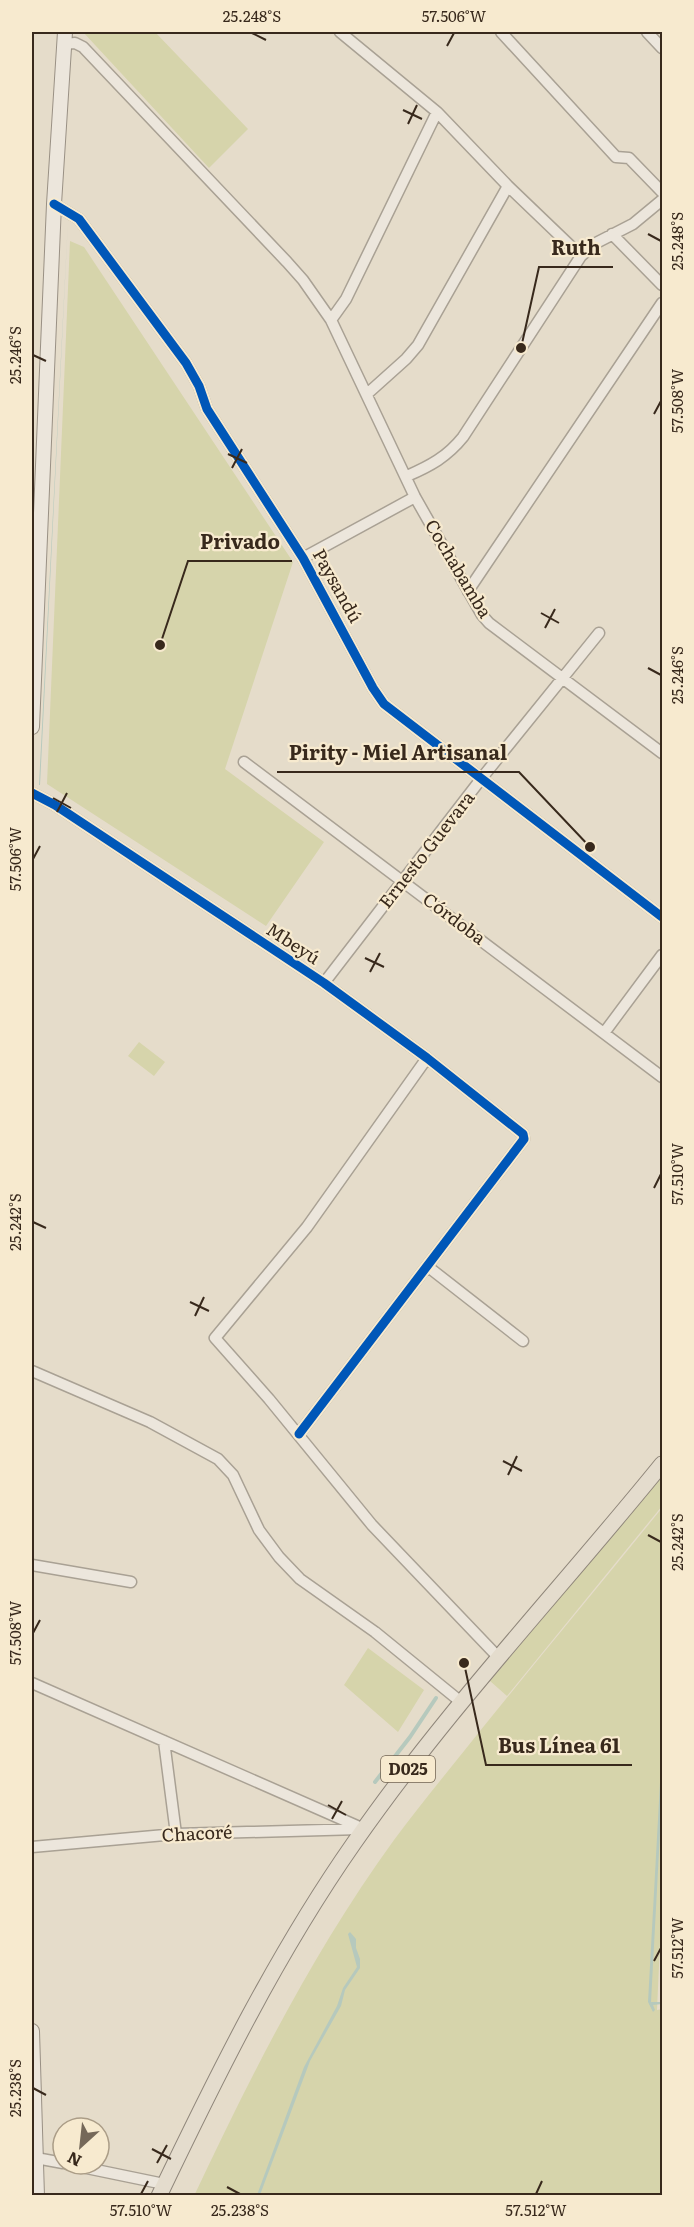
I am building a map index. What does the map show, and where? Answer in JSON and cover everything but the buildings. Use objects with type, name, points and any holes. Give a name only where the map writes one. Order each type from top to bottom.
[{"type":"main road","points":[[32,727],[54,204],[65,38]]},
{"type":"main road","name":"D025","points":[[162,2190],[263,1992],[309,1912],[364,1829],[461,1702],[663,1464]]},
{"type":"main road","points":[[32,2031],[37,2196]]},
{"type":"street","points":[[340,32],[437,112],[508,186],[581,256]]},
{"type":"street","points":[[501,32],[616,157],[629,158],[663,192]]},
{"type":"street","points":[[647,32],[663,48]]},
{"type":"street","name":"Cochabamba","points":[[65,38],[83,47],[298,274],[331,320],[415,497],[482,615],[489,623],[663,753]]},
{"type":"street","points":[[331,320],[346,299],[437,112]]},
{"type":"street","points":[[367,394],[418,345],[508,186]]},
{"type":"street","points":[[407,477],[435,464],[464,437],[581,256],[596,243],[633,224],[663,200]]},
{"type":"street","name":"Paysandú","points":[[54,204],[79,219],[182,357],[199,386],[207,409],[303,558],[373,688],[384,704],[663,917]]},
{"type":"street","points":[[612,234],[663,285]]},
{"type":"street","points":[[468,591],[663,303]]},
{"type":"street","points":[[303,558],[415,497]]},
{"type":"street","name":"Ernesto Guevara","points":[[324,983],[481,779],[599,633]]},
{"type":"street","name":"Córdoba","points":[[244,762],[663,1077]]},
{"type":"street","name":"Mbeyú","points":[[32,793],[55,805],[324,983],[427,1058],[521,1132],[524,1139],[427,1266]]},
{"type":"street","points":[[604,1033],[663,955]]},
{"type":"street","points":[[427,1058],[307,1227],[215,1336],[299,1434],[372,1525],[499,1658]]},
{"type":"street","points":[[299,1434],[427,1266],[523,1341]]},
{"type":"street","points":[[32,1371],[150,1422],[218,1460],[233,1475],[259,1530],[279,1557],[300,1579],[375,1632],[461,1702]]},
{"type":"street","points":[[32,1565],[131,1582]]},
{"type":"street","points":[[32,1683],[364,1829]]},
{"type":"street","points":[[164,1741],[176,1834]]},
{"type":"street","name":"Chacoré","points":[[32,1847],[176,1834],[364,1829]]},
{"type":"street","points":[[36,2158],[51,2161]]},
{"type":"street","points":[[110,2176],[162,2190]]},
{"type":"shaded area","points":[[83,32],[155,32],[248,129],[209,168]]},
{"type":"shaded area","points":[[68,220],[40,785],[39,785]]},
{"type":"shaded area","points":[[70,241],[84,247],[293,562],[225,769],[324,842],[266,926],[47,784]]},
{"type":"shaded area","points":[[139,1042],[165,1062],[154,1076],[128,1056]]},
{"type":"shaded area","points":[[662,1475],[662,1506],[507,1696],[490,1681]]},
{"type":"shaded area","points":[[662,1508],[662,1898],[657,2010],[662,2009],[662,2195],[194,2196],[238,2104],[286,2013],[365,1882],[427,1797]]},
{"type":"shaded area","points":[[368,1648],[424,1690],[398,1732],[344,1685]]},
{"type":"shaded area","points":[[662,1746],[662,1795],[651,2002],[662,2002],[662,2004],[653,2005],[655,2010],[653,2012],[648,2002]]},
{"type":"shaded area","points":[[350,1932],[356,1939],[360,1968],[345,1990],[341,2006],[310,2061],[260,2195],[257,2195],[304,2067],[337,2006],[343,1988],[357,1967],[348,1934]]},
{"type":"waterway","points":[[375,1782],[410,1737],[436,1698]]},
{"type":"cycle path","points":[[54,204],[79,219],[186,363],[199,386],[207,409],[303,558],[373,688],[384,704],[662,917]]},
{"type":"cycle path","points":[[32,793],[55,805],[324,983],[427,1058],[523,1134],[524,1139],[299,1434]]},
{"type":"place","name":"Ruth","points":[[521,348]]},
{"type":"place","name":"Privado","points":[[160,645]]},
{"type":"place","name":"Pirity - Miel Artisanal","points":[[590,847]]},
{"type":"place","name":"Bus Línea 61","points":[[464,1663]]}]
